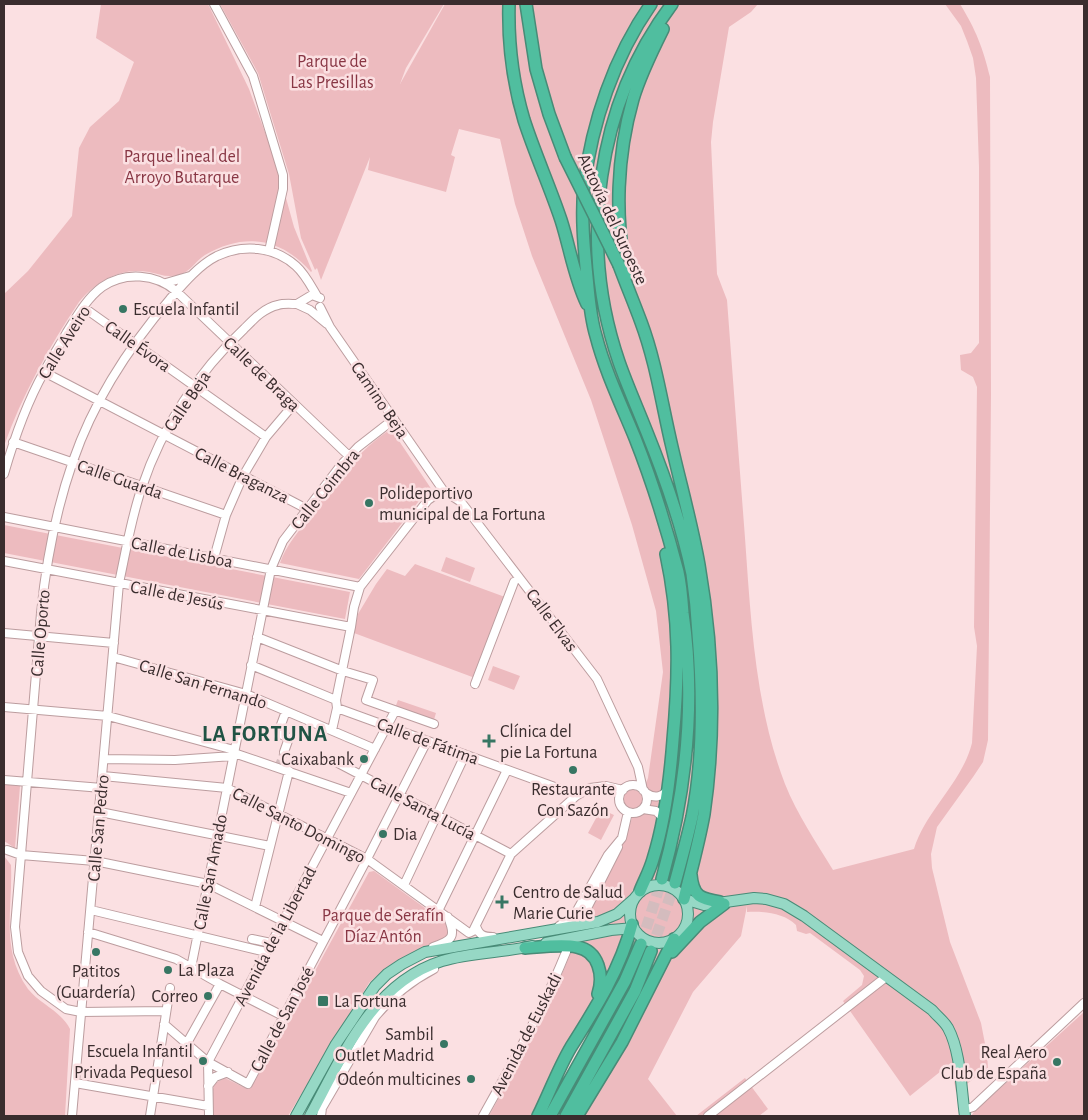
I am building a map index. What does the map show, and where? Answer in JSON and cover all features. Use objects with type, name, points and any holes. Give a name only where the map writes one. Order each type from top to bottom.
[{"type":"highway","points":[[509,4],[513,71],[524,120],[567,240],[579,288],[590,312]]},
{"type":"highway","name":"Autovía del Suroeste","points":[[526,4],[536,70],[549,114],[565,157],[618,266],[641,322],[659,387],[672,448]]},
{"type":"highway","points":[[651,4],[623,50],[603,101],[592,143],[584,188],[583,242],[590,312],[596,336],[614,390],[655,491],[678,574],[687,639],[690,685],[684,767],[672,845],[662,879]]},
{"type":"highway","points":[[641,322],[623,257],[619,195],[623,144],[633,99],[673,4]]},
{"type":"highway","points":[[673,4],[644,48],[620,99],[608,139],[600,185],[598,244],[601,283],[610,335],[624,377],[668,488],[695,594],[702,671],[700,750],[692,815],[675,883]]},
{"type":"highway","points":[[672,448],[676,478],[690,545],[691,573]]},
{"type":"highway","points":[[672,448],[684,491],[699,565],[709,635],[710,660],[711,734],[708,780],[703,814],[684,899]]},
{"type":"highway","points":[[637,895],[653,860],[663,818],[668,790],[677,694],[678,653],[676,622],[666,557],[656,510],[655,491]]},
{"type":"highway","points":[[690,874],[693,888],[697,895],[706,900],[722,903]]},
{"type":"highway","points":[[657,971],[688,934],[722,903]]},
{"type":"highway","points":[[538,1116],[570,1049],[580,1035],[612,975],[632,927]]},
{"type":"highway","points":[[577,1116],[622,1042],[674,938]]},
{"type":"highway","points":[[550,1116],[625,981],[641,944]]},
{"type":"highway","points":[[525,948],[576,947],[589,952],[598,964],[601,984],[580,1035]]},
{"type":"highway","points":[[566,1116],[635,991],[651,951]]},
{"type":"main road","points":[[296,1116],[336,1044],[375,986],[386,974],[425,952],[567,928],[609,918],[626,908],[637,895],[652,885],[664,885],[674,888],[684,899],[688,914],[683,930]]},
{"type":"main road","points":[[637,895],[630,913],[632,927],[643,938],[653,942],[664,942],[674,938],[707,912],[722,903]]},
{"type":"main road","points":[[684,899],[704,905],[736,900],[766,899],[784,904],[804,916],[932,1010],[946,1026],[956,1050],[964,1113]]},
{"type":"main road","points":[[310,1116],[369,1014],[395,986],[424,967],[459,958],[525,948],[632,927]]},
{"type":"street","points":[[214,4],[254,76],[283,175],[283,189],[269,250]]},
{"type":"street","name":"Calle Oporto","points":[[166,1011],[81,1012],[67,1009],[50,999],[33,983],[18,952],[15,927],[46,569],[73,462],[99,400],[134,343],[176,292],[210,260],[242,249],[261,249],[269,250],[286,258],[296,266],[318,296]]},
{"type":"street","name":"Calle Aveiro","points":[[4,474],[13,442],[44,372],[83,307],[102,287],[115,281],[140,276],[166,283],[176,292]]},
{"type":"street","name":"Calle Oporto","points":[[166,283],[192,276]]},
{"type":"street","name":"Calle de Braga","points":[[176,292],[348,456]]},
{"type":"street","points":[[312,295],[318,296],[321,301],[320,307],[316,310],[310,310],[297,304],[312,295]]},
{"type":"street","points":[[307,298],[306,305],[330,327]]},
{"type":"street","name":"Calle Beja","points":[[127,541],[142,487],[164,434],[194,385],[230,343],[260,313],[279,304],[297,304]]},
{"type":"street","name":"Calle Évora","points":[[83,307],[266,437]]},
{"type":"street","name":"Camino Beja","points":[[320,307],[330,327],[442,490]]},
{"type":"street","name":"Calle Braganza","points":[[44,372],[307,509]]},
{"type":"street","points":[[214,558],[226,515],[244,476],[266,437],[294,404]]},
{"type":"street","name":"Calle Coimbra","points":[[271,569],[283,541],[348,456],[394,419]]},
{"type":"street","name":"Calle Guarda","points":[[13,442],[226,515]]},
{"type":"street","points":[[332,730],[354,607],[360,587],[428,500],[442,490]]},
{"type":"street","name":"Calle Elvas","points":[[442,490],[461,502],[597,679],[638,767],[644,792]]},
{"type":"street","name":"Calle de Lisboa","points":[[4,517],[360,587]]},
{"type":"street","name":"Calle San Pedro","points":[[72,1116],[96,861],[119,583],[127,541]]},
{"type":"street","name":"Calle de Jesús","points":[[4,561],[351,627]]},
{"type":"street","name":"Calle San Amado","points":[[191,968],[271,569]]},
{"type":"street","points":[[475,684],[514,582]]},
{"type":"street","points":[[4,633],[114,643]]},
{"type":"street","points":[[257,637],[343,671],[373,680],[366,700],[434,724]]},
{"type":"street","name":"Calle San Fernando","points":[[113,657],[246,694],[375,749]]},
{"type":"street","name":"Calle de Fátima","points":[[251,665],[387,726],[576,796]]},
{"type":"street","points":[[4,706],[108,716],[234,753],[352,793]]},
{"type":"street","name":"Avenida de la Libertad","points":[[209,1116],[208,1062],[395,710]]},
{"type":"street","points":[[284,752],[289,738],[278,733],[286,711]]},
{"type":"street","name":"Calle de San José","points":[[228,1072],[248,1084],[427,741]]},
{"type":"street","points":[[104,759],[174,760],[234,753]]},
{"type":"street","points":[[404,884],[465,755]]},
{"type":"street","name":"Calle Santa Lucía","points":[[336,762],[510,854]]},
{"type":"street","points":[[638,767],[637,775],[632,785],[623,790],[619,798],[621,807],[628,812],[636,813],[643,809],[647,802],[644,792]]},
{"type":"street","points":[[439,909],[507,770]]},
{"type":"street","points":[[255,907],[289,771]]},
{"type":"street","name":"Calle Santo Domingo","points":[[103,776],[227,788],[367,858],[468,932],[471,932],[474,928],[484,937],[509,938]]},
{"type":"street","points":[[4,780],[102,788]]},
{"type":"street","points":[[632,785],[638,786],[644,792],[654,797],[659,797],[668,790]]},
{"type":"street","points":[[474,928],[510,854],[576,796],[590,788],[606,786],[623,790]]},
{"type":"street","points":[[643,809],[656,811],[663,818]]},
{"type":"street","points":[[100,812],[270,846]]},
{"type":"street","points":[[581,920],[622,838],[628,812]]},
{"type":"street","points":[[538,933],[562,925],[574,916],[608,855],[622,838]]},
{"type":"street","points":[[5,849],[21,855],[96,861],[208,884],[322,941]]},
{"type":"street","points":[[5,849],[15,860],[20,872]]},
{"type":"street","points":[[91,910],[266,952]]},
{"type":"street","points":[[425,952],[450,940],[452,928],[448,916]]},
{"type":"street","points":[[88,932],[176,959],[283,1016]]},
{"type":"street","points":[[252,939],[271,944]]},
{"type":"street","name":"Avenida de Euskadi","points":[[483,1116],[529,1035],[566,952]]},
{"type":"street","points":[[317,1116],[322,1112],[352,1054],[386,1003],[421,976],[459,958]]},
{"type":"street","points":[[708,1116],[886,977]]},
{"type":"street","points":[[187,1043],[220,984]]},
{"type":"street","points":[[150,1116],[170,988]]},
{"type":"street","points":[[964,1113],[973,1107],[1084,1003]]},
{"type":"street","name":"Calle Oporto","points":[[67,1009],[75,1019],[80,1031]]},
{"type":"street","points":[[164,1024],[208,1062],[228,1072]]},
{"type":"street","points":[[208,1086],[216,1076],[228,1072]]},
{"type":"street","points":[[75,1083],[208,1106]]},
{"type":"green space","name":"Parque lineal del Arroyo Butarque","points":[[101,4],[208,4],[249,89],[276,162],[294,227],[312,271],[287,252],[275,246],[262,242],[248,241],[234,243],[205,255],[182,274],[167,276],[139,271],[119,274],[101,282],[79,302],[57,336],[19,408],[4,446],[4,294],[28,271],[72,216],[79,148],[90,127],[119,101],[134,62],[96,38]]},
{"type":"green space","name":"Parque de Las Presillas","points":[[220,4],[444,4],[406,68],[400,84],[445,4],[758,4],[751,12],[729,27],[713,122],[711,142],[717,274],[727,300],[752,632],[761,694],[775,754],[785,784],[801,817],[833,870],[914,849],[927,822],[960,771],[972,743],[977,646],[974,627],[977,387],[973,377],[961,370],[960,355],[971,353],[979,343],[979,167],[976,78],[973,58],[961,26],[945,4],[960,4],[978,39],[990,77],[991,394],[988,740],[983,762],[937,827],[931,854],[932,868],[950,942],[981,1023],[987,1054],[988,1068],[956,1092],[951,1063],[910,1096],[843,1001],[862,985],[864,976],[860,970],[810,933],[806,934],[797,931],[796,925],[786,918],[760,912],[747,912],[747,906],[741,936],[693,992],[648,1079],[677,1116],[583,1116],[647,1005],[599,979],[581,1022],[544,1089],[532,1116],[489,1116],[549,1005],[572,950],[623,842],[635,810],[628,809],[623,804],[624,794],[632,789],[642,793],[648,778],[663,672],[656,611],[632,525],[591,400],[532,256],[515,204],[500,139],[459,129],[451,155],[455,157],[446,192],[368,170],[370,157],[321,280],[317,268],[315,270],[301,238],[289,174],[258,73]]},
{"type":"green space","name":"Polideportivo municipal de La Fortuna","points":[[391,429],[432,490],[422,497],[359,579],[280,563],[294,538],[347,468],[368,447]]},
{"type":"green space","points":[[4,525],[350,592],[345,619],[4,553]]},
{"type":"green space","points":[[446,557],[475,568],[470,582],[441,571]]},
{"type":"green space","name":"Polideportivo municipal de La Fortuna","points":[[415,564],[505,597],[475,678],[354,633],[358,614],[387,569],[405,576]]},
{"type":"green space","points":[[493,666],[520,676],[514,690],[488,680]]},
{"type":"green space","points":[[398,700],[436,713],[433,723],[395,708]]},
{"type":"green space","points":[[4,784],[20,786],[15,848],[4,841]]},
{"type":"green space","points":[[601,809],[614,815],[601,840],[588,833]]},
{"type":"green space","points":[[4,856],[11,865],[11,944],[19,974],[28,989],[56,1012],[70,1029],[65,1116],[4,1116]]},
{"type":"green space","name":"Parque de Serafín Díaz Antón","points":[[374,871],[429,911],[432,908],[440,915],[446,922],[449,931],[445,940],[404,957],[386,968],[369,983],[288,1116],[213,1116],[213,1089],[215,1083],[225,1078],[247,1089],[251,1088],[369,872]]},
{"type":"green space","name":"Real Aero Club de España","points":[[1084,1012],[1084,1116],[971,1116],[974,1112]]},
{"type":"green space","points":[[745,1078],[768,1109],[759,1116],[696,1116]]},
{"type":"tunnel","points":[[278,768],[284,752]]},
{"type":"tunnel","points":[[641,944],[662,879]]},
{"type":"tunnel","points":[[651,951],[675,883]]},
{"type":"place","name":"Escuela Infantil","points":[[123,309]]},
{"type":"place","name":"Polideportivo municipal de La Fortuna","points":[[369,503]]},
{"type":"place","name":"Clínica del pie La Fortuna","points":[[489,741]]},
{"type":"place","name":"Caixabank","points":[[364,759]]},
{"type":"place","name":"Restaurante Con Sazón","points":[[573,770]]},
{"type":"place","name":"Dia","points":[[383,834]]},
{"type":"place","name":"Centro de Salud Marie Curie","points":[[502,902]]},
{"type":"place","name":"Patitos (Guardería)","points":[[96,952]]},
{"type":"place","name":"La Plaza","points":[[168,970]]},
{"type":"place","name":"Correo","points":[[208,996]]},
{"type":"place","name":"La Fortuna","points":[[323,1001]]},
{"type":"place","name":"Sambil Outlet Madrid","points":[[444,1044]]},
{"type":"place","name":"Escuela Infantil Privada Pequesol","points":[[203,1061]]},
{"type":"place","name":"Real Aero Club de España","points":[[1057,1062]]},
{"type":"place","name":"Odeón multicines","points":[[471,1079]]},
{"type":"district","name":"LA FORTUNA","points":[[265,733]]}]
